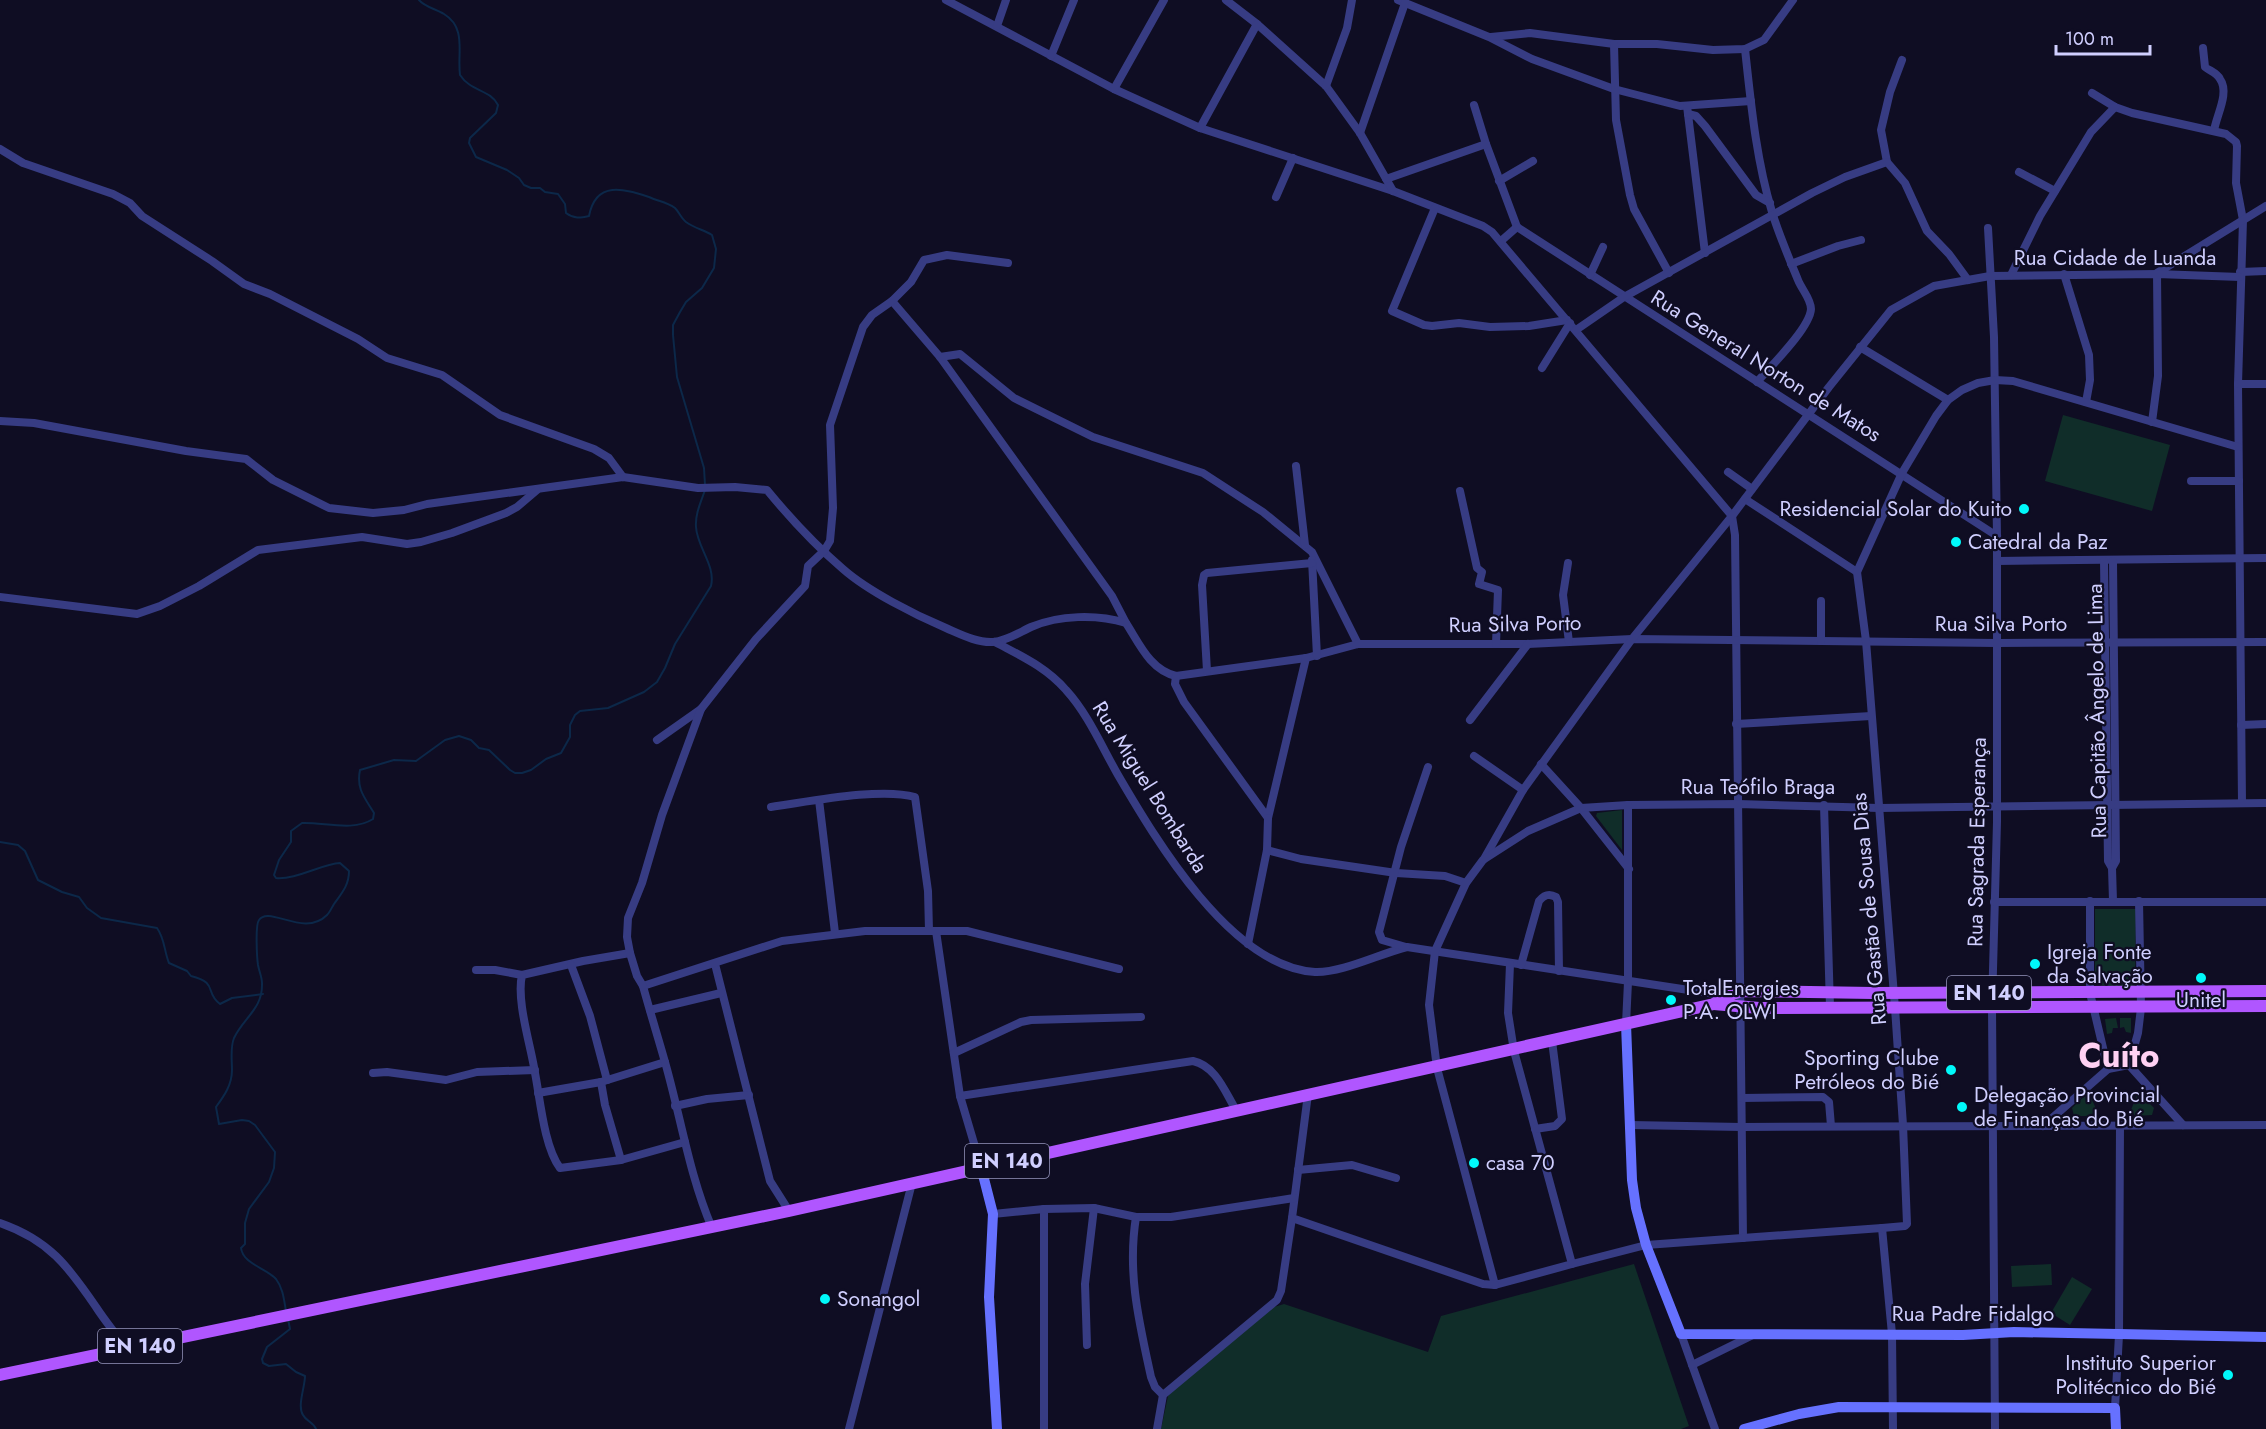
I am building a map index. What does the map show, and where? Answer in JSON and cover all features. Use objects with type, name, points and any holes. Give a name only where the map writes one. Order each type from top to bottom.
[{"type":"main road","name":"EN 140","points":[[0,1375],[712,1228],[1308,1094],[1514,1051],[1714,1004],[1735,993],[2142,993],[2266,990]]},
{"type":"main road","points":[[2247,991],[2247,1006]]},
{"type":"main road","points":[[1933,1007],[1934,993]]},
{"type":"main road","points":[[1951,1007],[1952,993]]},
{"type":"main road","name":"EN 140","points":[[1714,1004],[1741,1008],[2266,1006]]},
{"type":"street","points":[[946,0],[1114,89],[1200,128],[1393,190],[1482,226],[1501,240],[1732,516],[1735,535],[1738,804],[1735,993],[1741,1008],[1743,1238]]},
{"type":"street","points":[[997,26],[1006,0]]},
{"type":"street","points":[[1051,56],[1074,0]]},
{"type":"street","points":[[1114,89],[1164,0]]},
{"type":"street","points":[[1226,0],[1257,24],[1326,86],[1360,133],[1393,190]]},
{"type":"street","points":[[1326,86],[1347,28],[1352,0]]},
{"type":"street","points":[[1489,37],[1530,33],[1614,44],[1658,44],[1713,50],[1745,49],[1764,40],[1793,0]]},
{"type":"street","points":[[1360,133],[1401,1],[1489,37],[1532,59],[1614,89],[1688,110],[1705,126],[1756,195],[1770,203]]},
{"type":"street","points":[[1200,128],[1257,24]]},
{"type":"street","points":[[1614,44],[1616,120],[1630,195],[1634,209],[1669,273]]},
{"type":"street","points":[[2203,48],[2205,67],[2220,78],[2222,83],[2222,101],[2214,131]]},
{"type":"street","points":[[1745,49],[1762,177],[1791,264],[1810,303],[1809,318],[1796,337],[1757,382]]},
{"type":"street","points":[[1902,60],[1890,92],[1881,130],[1887,162],[1905,183],[1927,231],[1949,254],[1968,280]]},
{"type":"street","points":[[2092,93],[2115,107],[2132,113],[2226,134],[2236,142],[2237,146],[2236,183],[2243,220],[2238,384],[2242,803]]},
{"type":"street","points":[[1688,110],[1713,102],[1751,101]]},
{"type":"street","points":[[1474,105],[1517,227],[1501,240]]},
{"type":"street","points":[[2011,275],[2023,248],[2091,132],[2115,107]]},
{"type":"street","points":[[1688,110],[1705,254]]},
{"type":"street","points":[[1386,179],[1486,144]]},
{"type":"street","points":[[0,149],[23,163],[113,194],[130,203],[142,216],[244,284],[270,294],[358,339],[387,358],[442,375],[500,415],[594,449],[609,458],[623,477]]},
{"type":"street","points":[[1276,197],[1293,158]]},
{"type":"street","points":[[1499,181],[1533,161]]},
{"type":"street","points":[[1436,208],[1392,311],[1418,323],[1432,326],[1459,323],[1490,327],[1571,324],[1845,177],[1887,162]]},
{"type":"street","points":[[2019,172],[2055,191]]},
{"type":"street","points":[[2152,422],[2158,376],[2157,274],[2266,206]]},
{"type":"street","name":"Rua General Norton de Matos","points":[[1517,227],[1997,536]]},
{"type":"street","name":"Rua Sagrada Esperança","points":[[1988,228],[1995,380],[1997,536],[1996,806],[1992,1006],[1995,1429]]},
{"type":"street","points":[[1791,264],[1861,240]]},
{"type":"street","points":[[1590,275],[1603,247]]},
{"type":"street","points":[[657,740],[701,709],[756,639],[805,586],[808,566],[825,550],[830,541],[833,508],[829,431],[832,414],[863,327],[878,310],[892,301],[910,282],[924,260],[947,255],[1008,263]]},
{"type":"street","name":"Rua Cidade de Luanda","points":[[1484,861],[1523,790],[1632,639],[1732,516],[1807,415],[1891,310],[1905,300],[1934,286],[1990,276],[2266,272]]},
{"type":"street","points":[[2064,274],[2089,355],[2090,380],[2086,402]]},
{"type":"street","points":[[892,301],[940,357],[1068,538],[1112,596],[1149,659],[1160,669],[1176,676],[1175,684],[1184,702],[1268,818]]},
{"type":"street","points":[[1542,368],[1571,324]]},
{"type":"street","points":[[1860,347],[1948,400]]},
{"type":"street","points":[[940,357],[960,354],[1000,389],[1028,405],[1093,436],[1203,473],[1263,512],[1312,552],[1358,644]]},
{"type":"street","points":[[1745,499],[1857,572],[1902,473],[1936,416],[1948,400],[1962,390],[1995,380],[2013,381],[2238,447]]},
{"type":"street","points":[[2238,384],[2266,384]]},
{"type":"street","points":[[0,421],[34,423],[186,451],[246,459],[273,480],[329,508],[383,512],[404,510],[427,504],[623,477],[698,488],[735,487],[767,490],[801,531],[825,550],[851,576],[926,620],[969,638],[995,642],[1033,626],[1052,621],[1100,618],[1126,623]]},
{"type":"street","points":[[1296,466],[1305,545]]},
{"type":"street","points":[[1728,472],[1752,489]]},
{"type":"street","points":[[2191,481],[2239,481]]},
{"type":"street","points":[[0,597],[137,614],[160,606],[199,586],[258,550],[362,537],[407,544],[421,542],[506,513],[523,503],[537,490]]},
{"type":"street","points":[[1460,491],[1477,567],[1482,572],[1479,584],[1498,590],[1496,644]]},
{"type":"street","points":[[1312,552],[1317,656]]},
{"type":"street","points":[[1997,561],[2266,558]]},
{"type":"street","name":"Rua Capitão Ângelo de Lima","points":[[2109,561],[2113,901]]},
{"type":"street","points":[[1207,671],[1202,585],[1204,575],[1312,563]]},
{"type":"street","points":[[1568,563],[1563,595],[1569,642]]},
{"type":"street","name":"Rua Gastão de Sousa Dias","points":[[1495,1285],[1646,1245],[1905,1226],[1908,1220],[1894,993],[1881,855],[1866,641],[1857,572]]},
{"type":"street","points":[[1821,601],[1821,641]]},
{"type":"street","name":"Rua Silva Porto","points":[[1176,676],[1306,658],[1358,644],[1528,644],[1632,639],[1997,643],[2266,642]]},
{"type":"street","name":"Rua Miguel Bombarda","points":[[995,642],[1041,666],[1066,691],[1084,716],[1167,855],[1211,909],[1248,944],[1286,964],[1313,972],[1334,970],[1407,947],[1628,982],[1735,993]]},
{"type":"street","points":[[1470,720],[1528,644]]},
{"type":"street","points":[[1248,944],[1267,850],[1268,818],[1306,658]]},
{"type":"street","points":[[701,709],[662,815],[642,883],[628,918],[627,937],[637,976],[644,986],[699,1196],[712,1228]]},
{"type":"street","points":[[1737,724],[1871,716]]},
{"type":"street","points":[[2241,724],[2266,724]]},
{"type":"street","points":[[1474,756],[1523,790]]},
{"type":"street","points":[[1541,764],[1581,808],[1629,869]]},
{"type":"street","points":[[1407,947],[1386,942],[1380,937],[1401,847],[1428,766]]},
{"type":"street","points":[[771,807],[861,795],[915,797],[932,931],[960,1096],[993,1214],[988,1297],[997,1429]]},
{"type":"street","points":[[819,800],[835,933]]},
{"type":"street","name":"Rua Teófilo Braga","points":[[1495,1285],[1437,1068],[1429,1005],[1435,951],[1466,884],[1484,861],[1528,831],[1581,808],[1628,805],[1824,805],[1879,808],[2111,803],[2266,803]]},
{"type":"street","points":[[1628,805],[1626,1024],[1632,1180],[1636,1208],[1646,1245],[1715,1429]]},
{"type":"street","points":[[1824,805],[1830,1007]]},
{"type":"street","points":[[1267,850],[1301,859],[1396,873],[1445,876],[1466,884]]},
{"type":"street","points":[[1521,965],[1539,901],[1551,894],[1558,902],[1560,971]]},
{"type":"street","points":[[2090,901],[2090,993],[2108,1069]]},
{"type":"street","points":[[2129,1065],[2138,1034],[2142,993],[2139,901]]},
{"type":"street","points":[[1994,902],[2266,902]]},
{"type":"street","points":[[644,986],[782,941],[835,933],[882,930],[978,933],[1119,969]]},
{"type":"street","points":[[477,970],[495,970],[522,975],[630,953]]},
{"type":"street","points":[[715,964],[770,1180],[789,1211]]},
{"type":"street","points":[[1510,964],[1508,1012],[1514,1051],[1572,1264]]},
{"type":"street","points":[[571,965],[590,1016],[604,1081],[605,1105],[621,1160]]},
{"type":"street","points":[[522,975],[524,1012],[538,1093],[547,1134],[556,1163],[560,1168],[621,1160],[685,1142]]},
{"type":"street","points":[[650,1010],[721,993]]},
{"type":"street","points":[[954,1053],[1021,1022],[1031,1020],[1141,1017]]},
{"type":"street","points":[[1535,1129],[1555,1126],[1562,1119],[1552,1041]]},
{"type":"street","points":[[960,1096],[1193,1061],[1206,1065],[1212,1071],[1236,1110]]},
{"type":"street","points":[[538,1093],[604,1081],[665,1062]]},
{"type":"street","points":[[2043,1126],[2108,1069],[2129,1065]]},
{"type":"street","points":[[2129,1065],[2183,1125]]},
{"type":"street","points":[[373,1073],[387,1072],[446,1080],[477,1072],[535,1070]]},
{"type":"street","points":[[1157,1429],[1162,1395],[1277,1300],[1281,1291],[1292,1218],[1308,1094]]},
{"type":"street","points":[[675,1106],[707,1099],[749,1095]]},
{"type":"street","points":[[1742,1098],[1823,1097],[1829,1102],[1831,1126]]},
{"type":"street","points":[[1630,1125],[1742,1127],[2266,1125]]},
{"type":"street","points":[[2116,1429],[2120,1125]]},
{"type":"street","points":[[1298,1170],[1352,1165],[1396,1178]]},
{"type":"street","points":[[849,1429],[912,1183]]},
{"type":"street","points":[[993,1214],[1044,1209],[1094,1208],[1136,1217],[1171,1217],[1294,1197]]},
{"type":"street","points":[[1087,1345],[1085,1284],[1094,1208]]},
{"type":"street","points":[[1044,1209],[1044,1429]]},
{"type":"street","points":[[1136,1217],[1132,1251],[1133,1285],[1151,1377],[1155,1387],[1162,1395]]},
{"type":"street","points":[[1292,1218],[1484,1284],[1495,1285]]},
{"type":"street","points":[[0,1223],[35,1239],[57,1256],[71,1270],[126,1348]]},
{"type":"street","points":[[1882,1228],[1892,1334],[1893,1429]]},
{"type":"street","name":"Rua Padre Fidalgo","points":[[1680,1334],[1993,1334],[2014,1332],[2266,1337]]},
{"type":"street","points":[[1692,1365],[1755,1334]]},
{"type":"street","points":[[1744,1429],[1799,1414],[1839,1407],[2115,1408]]},
{"type":"green space","points":[[2063,415],[2170,445],[2152,511],[2045,481]]},
{"type":"green space","points":[[1622,810],[1622,850],[1596,816],[1597,813]]},
{"type":"green space","points":[[2095,909],[2136,909],[2135,987],[2095,985]]},
{"type":"green space","points":[[2116,1018],[2118,1028],[2113,1028],[2112,1033],[2107,1034],[2105,1019]]},
{"type":"green space","points":[[2120,1018],[2131,1018],[2131,1033],[2126,1032],[2124,1027],[2120,1028]]},
{"type":"green space","points":[[2089,1092],[2096,1109],[2092,1116],[2074,1116],[2072,1108]]},
{"type":"green space","points":[[2138,1092],[2154,1108],[2152,1115],[2135,1116],[2131,1110]]},
{"type":"green space","points":[[1634,1264],[1689,1426],[1681,1429],[1161,1429],[1168,1396],[1178,1385],[1274,1307],[1284,1304],[1428,1352],[1441,1316]]},
{"type":"green space","points":[[2051,1264],[2052,1285],[2012,1287],[2011,1266]]},
{"type":"green space","points":[[2072,1277],[2092,1289],[2070,1325],[2051,1313]]},
{"type":"waterway","points":[[419,0],[444,14],[456,26],[460,42],[460,75],[469,85],[490,96],[498,105],[496,113],[470,138],[469,143],[476,157],[507,170],[519,178],[524,185],[558,194],[565,204],[566,213],[572,216],[580,218],[589,216],[593,205],[604,192],[621,190],[669,204],[686,222],[712,235],[716,249],[714,268],[702,288],[686,302],[673,325],[677,377],[704,468],[705,485]]},
{"type":"waterway","points":[[286,1311],[282,1290],[276,1279],[250,1262],[241,1248],[245,1244],[245,1223],[249,1209],[269,1182],[274,1168],[275,1152],[255,1125],[249,1121],[219,1124],[216,1107],[231,1081],[234,1038],[256,1006],[261,992],[262,981],[257,949],[259,920],[264,916],[271,916],[298,923],[318,921],[327,915],[348,881],[349,871],[340,863],[291,877],[276,878],[274,875],[279,860],[291,842],[291,831],[302,823],[348,826],[373,819],[374,813],[360,788],[360,770],[394,760],[416,761],[445,740],[459,736],[471,740],[479,748],[489,750],[515,773],[531,770],[546,759],[561,753],[570,737],[570,725],[580,711],[608,708],[644,692],[657,682],[675,644],[711,586],[711,571],[699,542],[696,527],[697,513],[705,490]]},
{"type":"waterway","points":[[0,842],[18,845],[25,851],[38,880],[62,892],[79,897],[87,908],[101,918],[157,928],[162,936],[169,963],[205,982],[215,1000],[220,1004],[232,998],[263,994]]},
{"type":"waterway","points":[[288,1319],[290,1329],[267,1347],[262,1359],[263,1363],[269,1366],[286,1364],[305,1376],[301,1411],[316,1429]]},
{"type":"place","name":"Residencial Solar do Kuito","points":[[2024,509]]},
{"type":"place","name":"Catedral da Paz","points":[[1956,542]]},
{"type":"place","name":"Igreja Fonte da Salvação","points":[[2035,964]]},
{"type":"place","name":"Unitel","points":[[2201,978]]},
{"type":"place","name":"TotalEnergies P.A. OLWI","points":[[1671,1000]]},
{"type":"place","name":"Sporting Clube Petróleos do Bié","points":[[1951,1070]]},
{"type":"place","name":"Delegação Provincial de Finanças do Bié","points":[[1962,1107]]},
{"type":"place","name":"casa 70","points":[[1474,1163]]},
{"type":"place","name":"Sonangol","points":[[825,1299]]},
{"type":"place","name":"Instituto Superior Politécnico do Bié","points":[[2228,1375]]},
{"type":"district","name":"Cuíto","points":[[2119,1055]]}]
